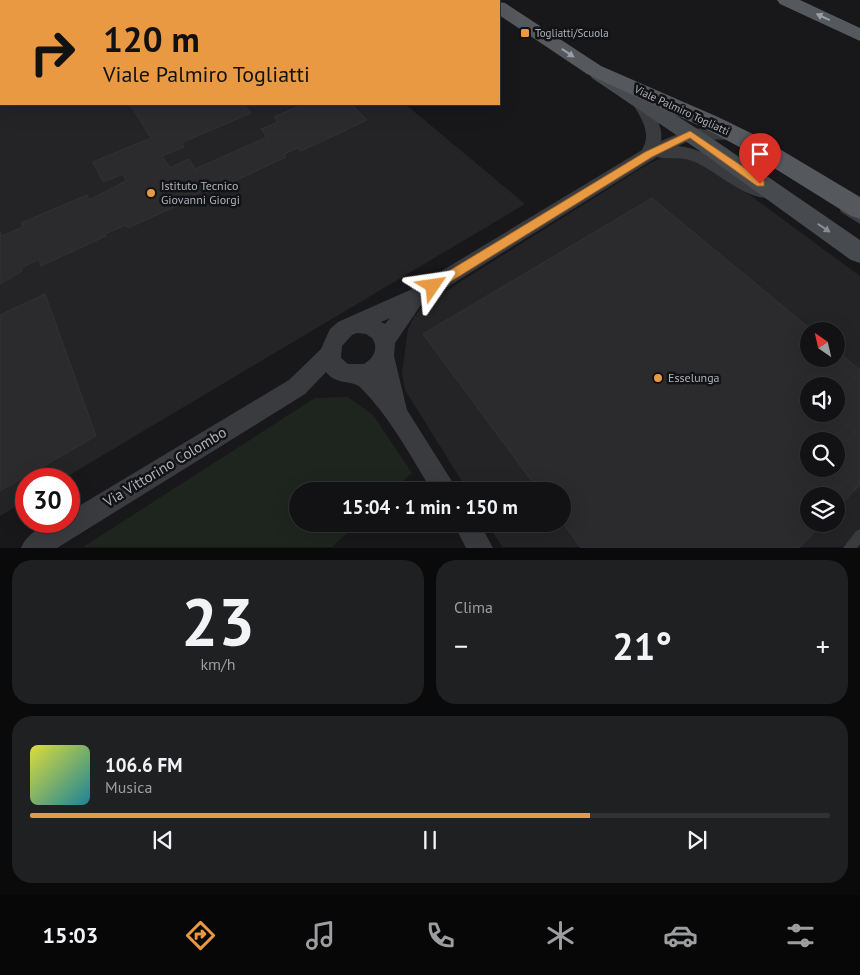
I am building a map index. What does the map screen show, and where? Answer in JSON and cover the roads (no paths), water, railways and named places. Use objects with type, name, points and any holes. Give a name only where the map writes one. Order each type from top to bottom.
[{"type":"main road","points":[[786,0],[860,35]]},
{"type":"main road","name":"Viale Palmiro Togliatti","points":[[500,7],[690,134],[860,253]]},
{"type":"main road","name":"Viale Palmiro Togliatti","points":[[594,70],[735,134],[860,210]]},
{"type":"street","points":[[636,98],[655,131],[655,142],[648,154]]},
{"type":"street","points":[[417,296],[396,322],[376,369],[355,374],[338,370],[332,363],[329,354],[334,337],[340,330],[417,296],[648,154],[697,132],[735,134]]},
{"type":"street","points":[[648,154],[673,150],[696,155],[712,162],[743,182],[788,203]]},
{"type":"street","points":[[356,324],[372,326],[378,330],[385,348],[397,423]]},
{"type":"street","points":[[298,387],[329,354]]},
{"type":"street","points":[[355,374],[397,423],[439,482]]},
{"type":"street","name":"Via Vittorino Colombo","points":[[32,548],[298,387],[355,374]]},
{"type":"street","points":[[471,532],[481,548]]},
{"type":"lane","name":"Viale Palmiro Togliatti","points":[[794,169],[860,221]]},
{"type":"lane","points":[[849,548],[860,535]]},
{"type":"place","name":"Togliatti/Scuola","points":[[525,33]]},
{"type":"place","name":"Istituto Tecnico Giovanni Giorgi","points":[[151,193]]},
{"type":"place","name":"Esselunga","points":[[658,378]]}]
